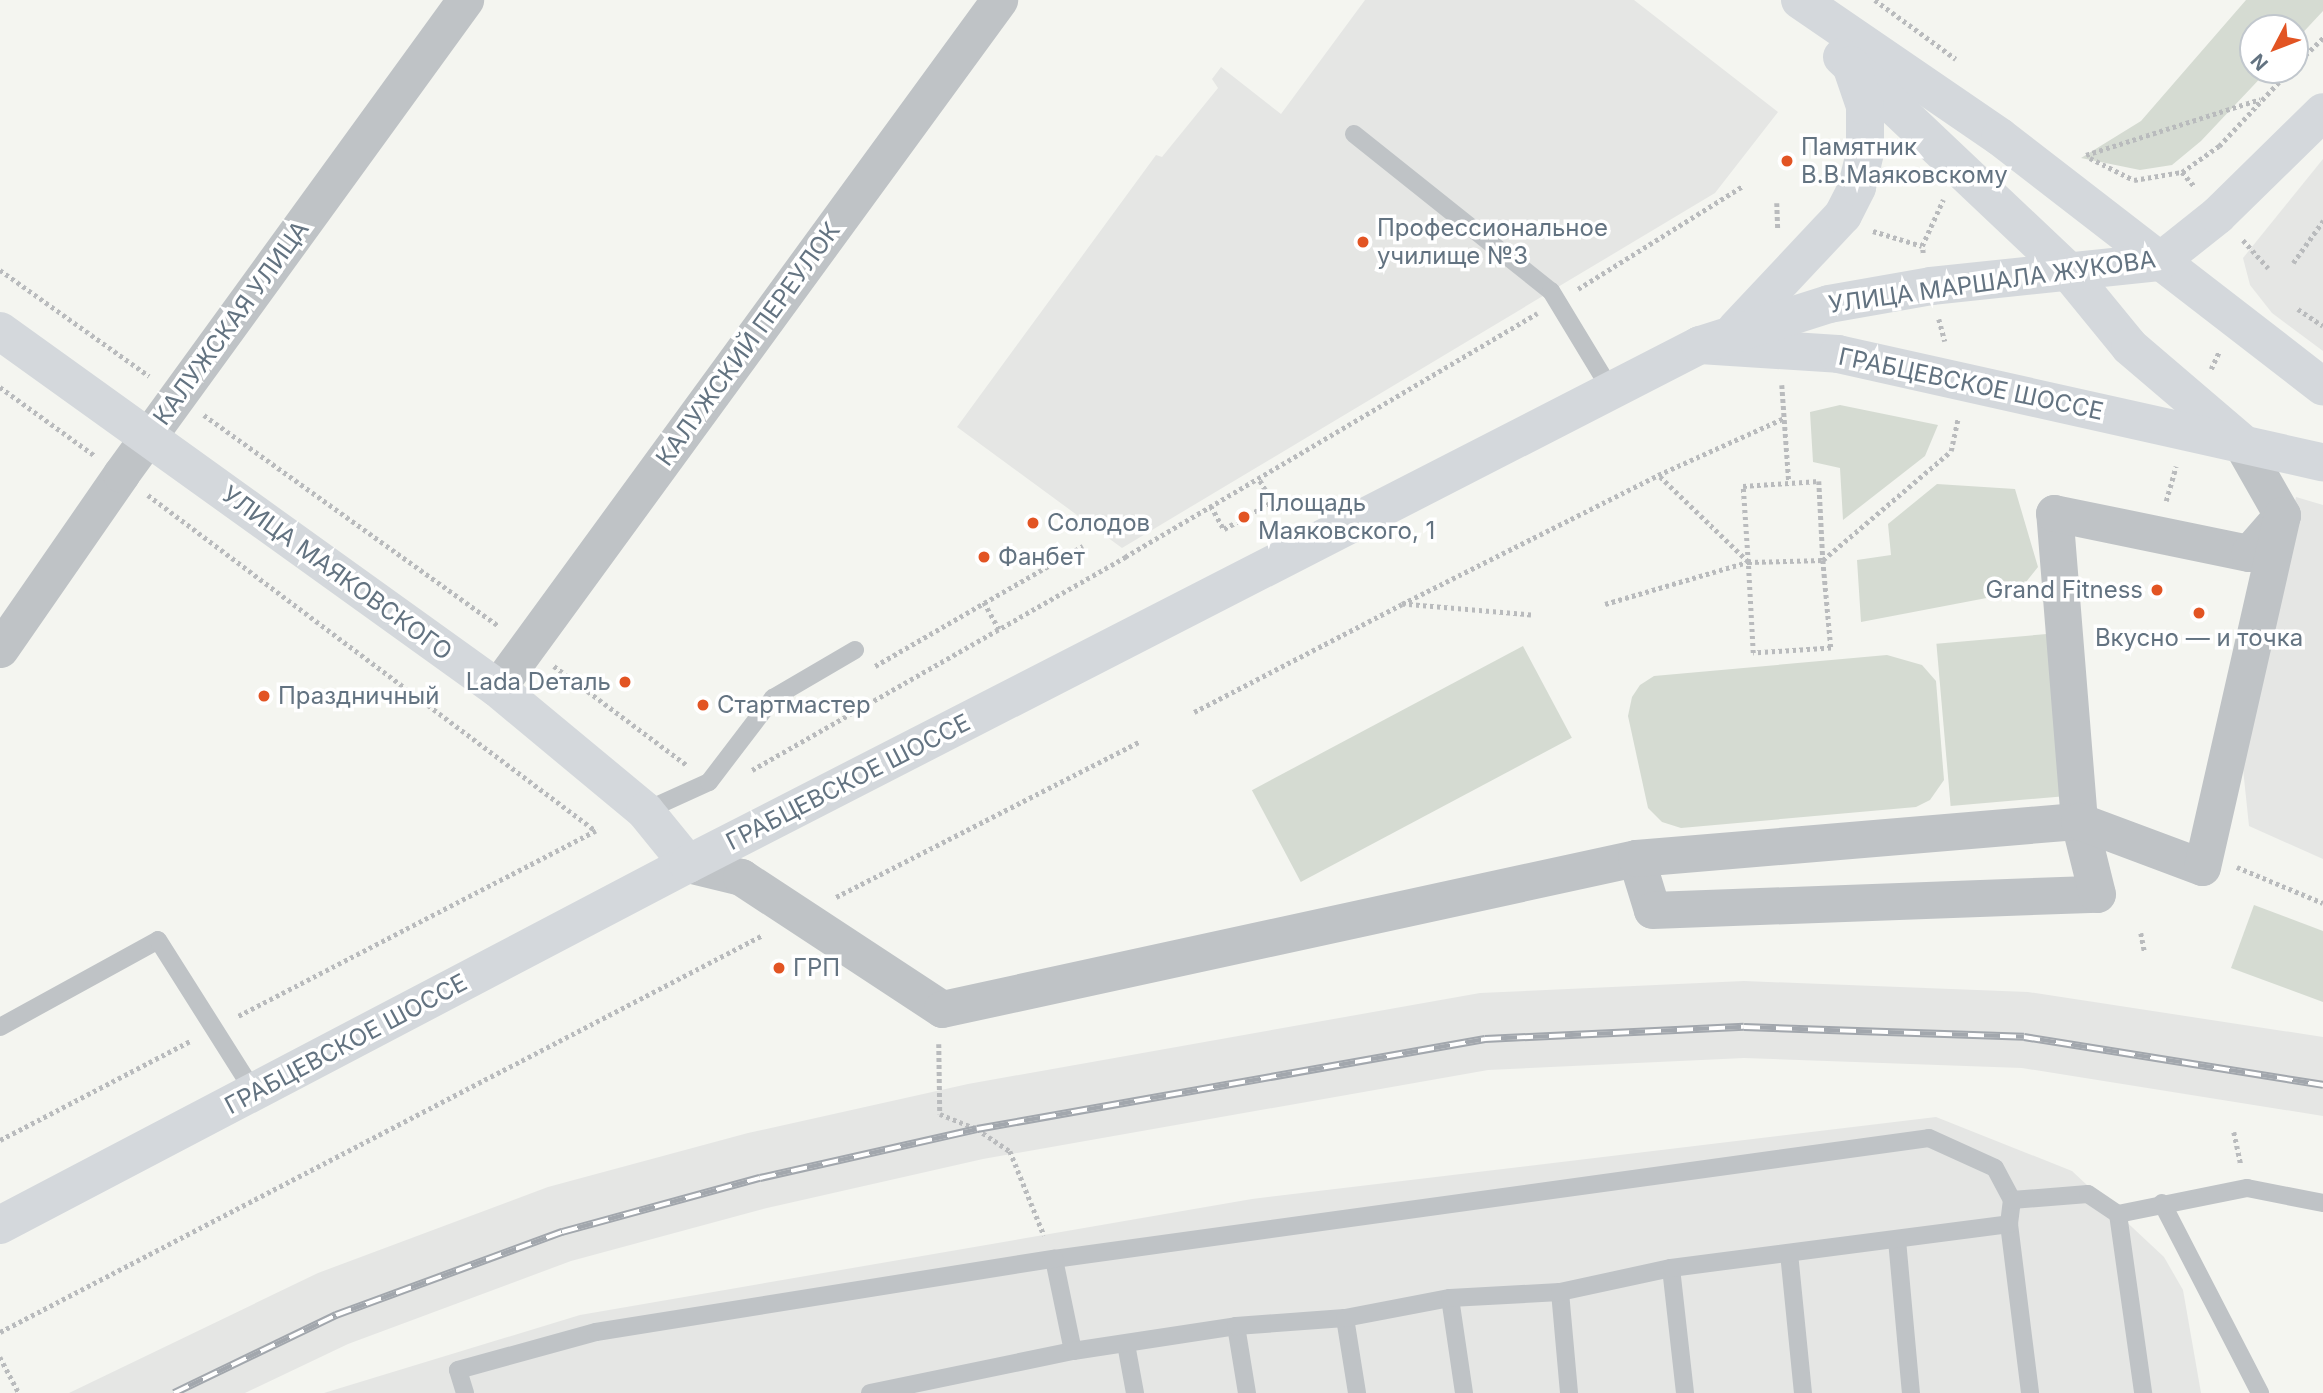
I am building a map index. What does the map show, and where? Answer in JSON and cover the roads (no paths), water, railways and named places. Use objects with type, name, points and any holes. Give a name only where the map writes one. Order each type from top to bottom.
[{"type":"main road","points":[[1782,0],[2067,270],[2130,347],[2239,441]]},
{"type":"main road","points":[[1800,0],[2000,137],[2323,387]]},
{"type":"main road","points":[[1717,338],[1843,215],[1857,187],[1865,152],[1865,106],[1852,65]]},
{"type":"main road","name":"УЛИЦА МАРШАЛА ЖУКОВА","points":[[1717,338],[1829,304],[2067,270],[2159,262],[2218,215],[2323,112]]},
{"type":"main road","name":"УЛИЦА МАЯКОВСКОГО","points":[[0,331],[497,688],[645,811],[688,864]]},
{"type":"main road","name":"ГРАБЦЕВСКОЕ ШОССЕ","points":[[0,1225],[688,864],[1717,338],[1839,354],[2239,441],[2323,462]]},
{"type":"street","name":"КАЛУЖСКАЯ УЛИЦА","points":[[0,649],[121,474],[465,0]]},
{"type":"street","name":"КАЛУЖСКИЙ ПЕРЕУЛОК","points":[[497,688],[999,0]]},
{"type":"street","points":[[688,864],[741,877],[942,1009],[1636,858],[2079,821],[2202,867],[2282,515],[2239,441]]},
{"type":"street","points":[[1636,858],[1652,910],[2097,894],[2079,821],[2054,513],[2249,553],[2282,515]]},
{"type":"lane","points":[[1354,134],[1551,291],[1611,390]]},
{"type":"lane","points":[[645,811],[709,782],[773,698],[855,650]]},
{"type":"lane","points":[[0,1027],[158,940],[254,1092]]},
{"type":"lane","points":[[465,1393],[458,1370],[596,1332],[1054,1259],[1929,1138],[1995,1168],[2012,1200],[2009,1224],[2030,1393]]},
{"type":"lane","points":[[2012,1200],[2088,1194],[2118,1214],[2246,1188],[2323,1203]]},
{"type":"lane","points":[[2162,1203],[2260,1393]]},
{"type":"lane","points":[[2118,1214],[2143,1393]]},
{"type":"lane","points":[[870,1393],[1073,1350],[1236,1326],[1345,1318],[1450,1298],[1560,1292],[1671,1268],[2009,1224]]},
{"type":"lane","points":[[1897,1240],[1911,1393]]},
{"type":"lane","points":[[1789,1253],[1802,1393]]},
{"type":"lane","points":[[1054,1259],[1073,1350]]},
{"type":"lane","points":[[1671,1268],[1685,1393]]},
{"type":"lane","points":[[1560,1292],[1569,1393]]},
{"type":"lane","points":[[1450,1298],[1464,1393]]},
{"type":"lane","points":[[1345,1318],[1357,1393]]},
{"type":"lane","points":[[1236,1326],[1247,1393]]},
{"type":"lane","points":[[1126,1344],[1135,1393]]},
{"type":"railway","points":[[174,1393],[336,1315],[562,1232],[760,1178],[977,1129],[1485,1039],[1744,1027],[2024,1037],[2323,1085]]},
{"type":"place","name":"Памятник В.В.Маяковскому","points":[[1787,161]]},
{"type":"place","name":"Профессиональное училище №3","points":[[1363,242]]},
{"type":"place","name":"Площадь Маяковского, 1","points":[[1244,517]]},
{"type":"place","name":"Солодов","points":[[1033,523]]},
{"type":"place","name":"Фанбет","points":[[984,557]]},
{"type":"place","name":"Grand Fitness","points":[[2157,590]]},
{"type":"place","name":"Вкусно — и точка","points":[[2199,613]]},
{"type":"place","name":"Lada Dеталь","points":[[625,682]]},
{"type":"place","name":"Праздничный","points":[[264,696]]},
{"type":"place","name":"Стартмастер","points":[[703,705]]},
{"type":"place","name":"ГРП","points":[[779,968]]}]
